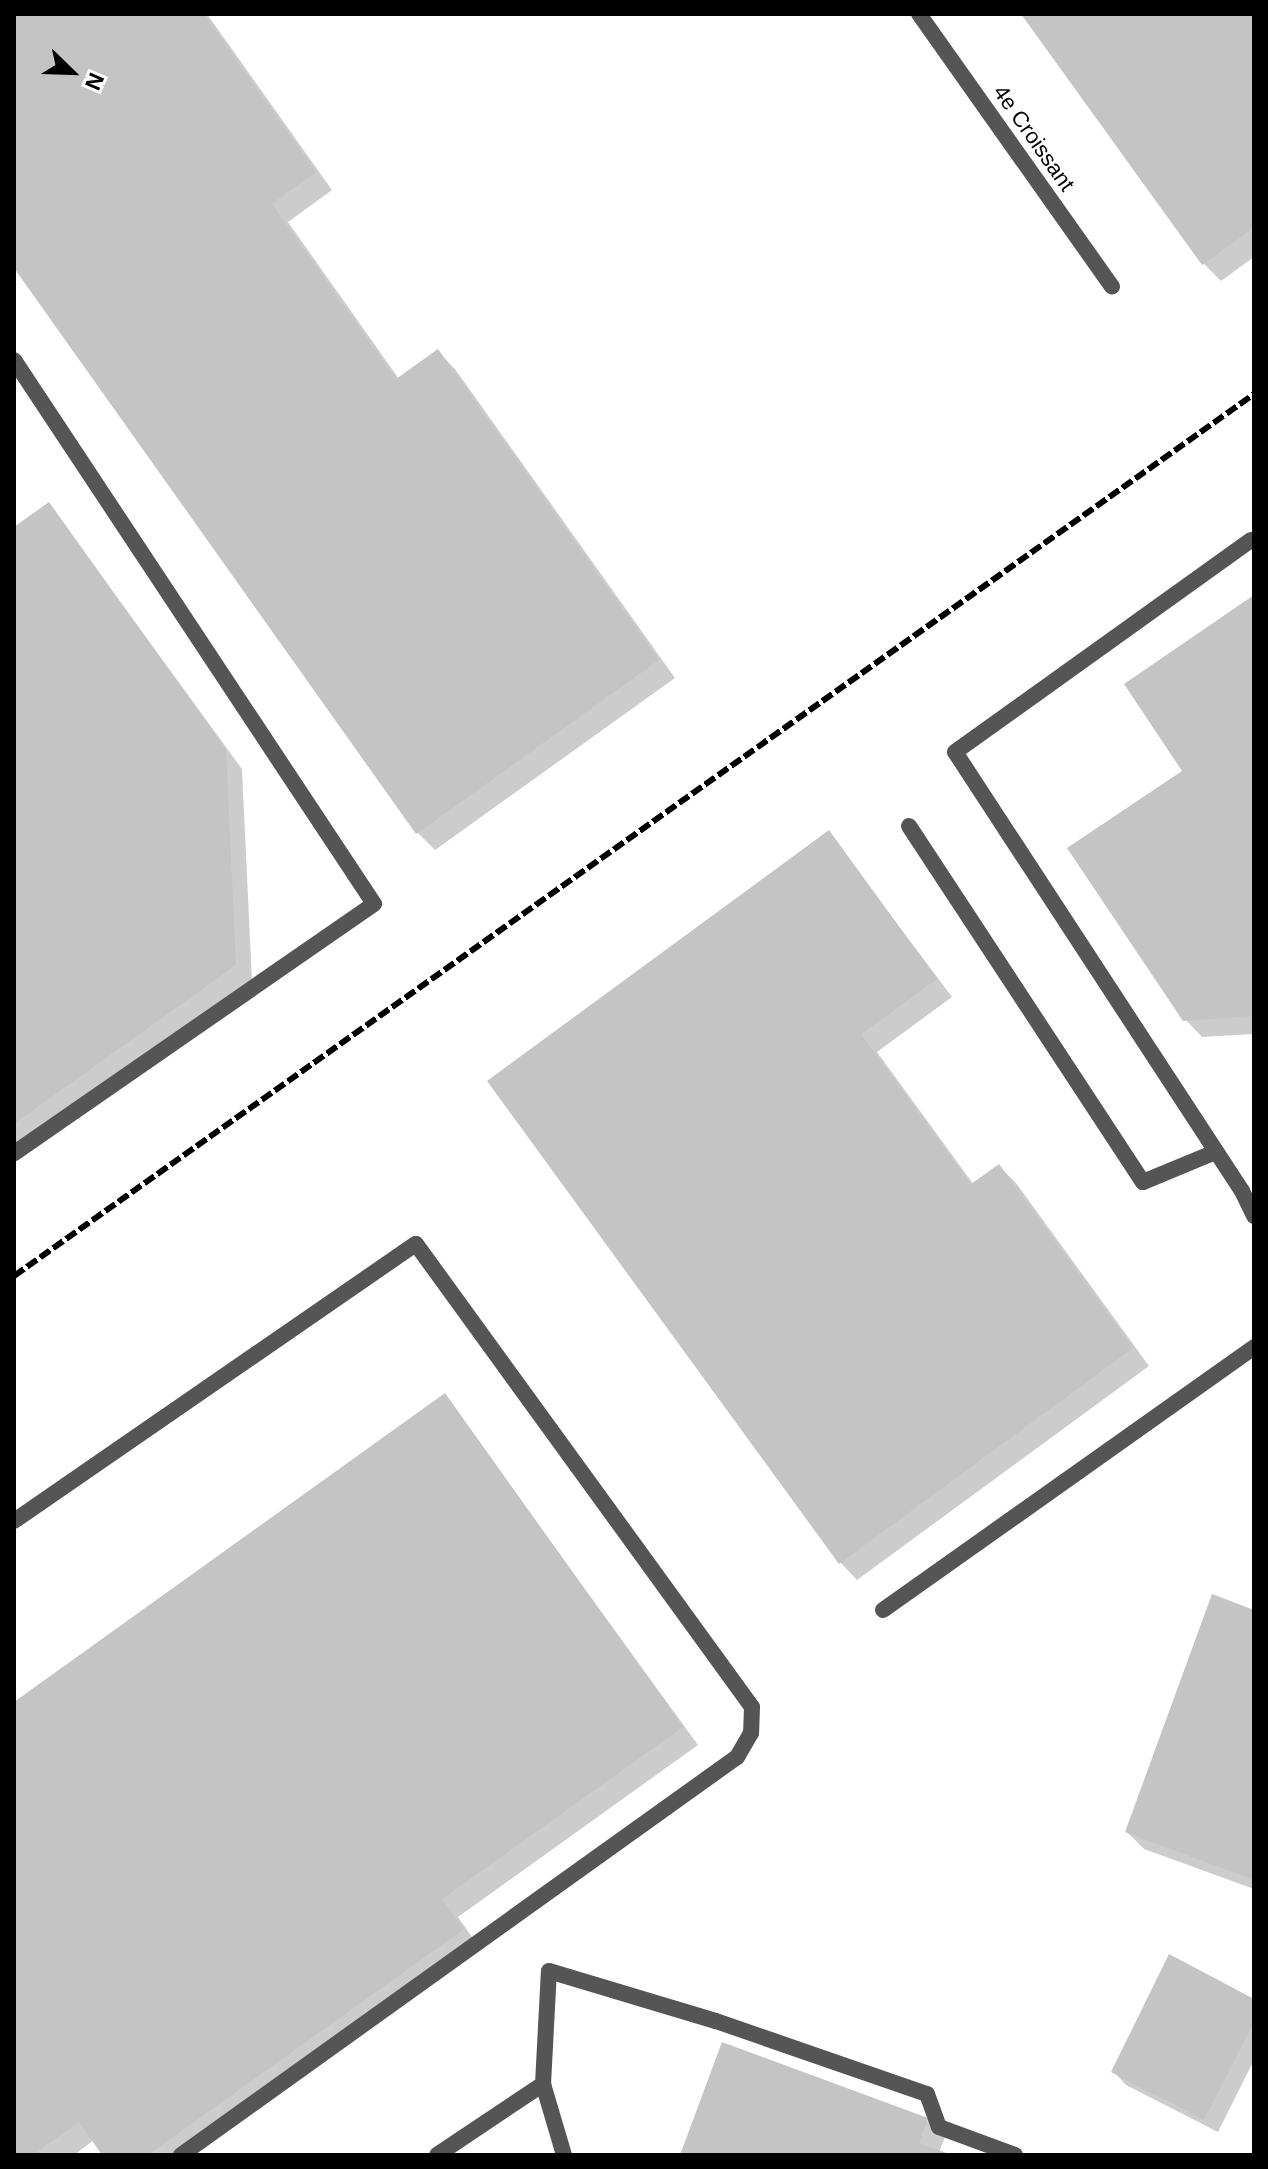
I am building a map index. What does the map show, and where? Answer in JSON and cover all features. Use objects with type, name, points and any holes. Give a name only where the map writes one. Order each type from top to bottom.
[{"type":"street","name":"4e Croissant","points":[[919,14],[1112,287]]},
{"type":"street","points":[[14,360],[374,904],[14,1153]]},
{"type":"street","points":[[1251,540],[955,752],[1242,1191],[1254,1216]]},
{"type":"street","points":[[909,826],[1143,1182],[1215,1152]]},
{"type":"street","points":[[14,1521],[416,1244],[752,1707],[751,1733],[737,1757],[181,2155]]},
{"type":"street","points":[[883,1610],[1254,1347]]},
{"type":"street","points":[[564,2155],[543,2084],[549,1971],[716,2021],[927,2094],[939,2127],[1015,2155]]},
{"type":"street","points":[[437,2155],[543,2084]]},
{"type":"building","points":[[14,14],[204,14],[316,172],[272,204],[396,379],[438,349],[659,660],[416,834],[14,268]]},
{"type":"building","points":[[1021,14],[1254,14],[1254,228],[1202,265]]},
{"type":"building","points":[[49,502],[226,750],[236,965],[14,1124],[14,527]]},
{"type":"building","points":[[1254,595],[1254,1016],[1183,1021],[1067,848],[1182,771],[1124,684]]},
{"type":"building","points":[[829,830],[937,979],[861,1034],[971,1184],[999,1164],[1133,1348],[839,1564],[487,1081]]},
{"type":"building","points":[[445,1393],[683,1727],[442,1899],[464,1929],[148,2155],[102,2155],[79,2122],[33,2155],[14,2155],[14,1702]]},
{"type":"building","points":[[1212,1594],[1254,1610],[1254,1880],[1125,1832]]},
{"type":"building","points":[[1169,1954],[1254,1999],[1254,2022],[1204,2120],[1111,2072]]},
{"type":"building","points":[[722,2042],[928,2118],[919,2143],[952,2155],[680,2155]]},
{"type":"railway","points":[[14,1276],[1254,394]]}]
